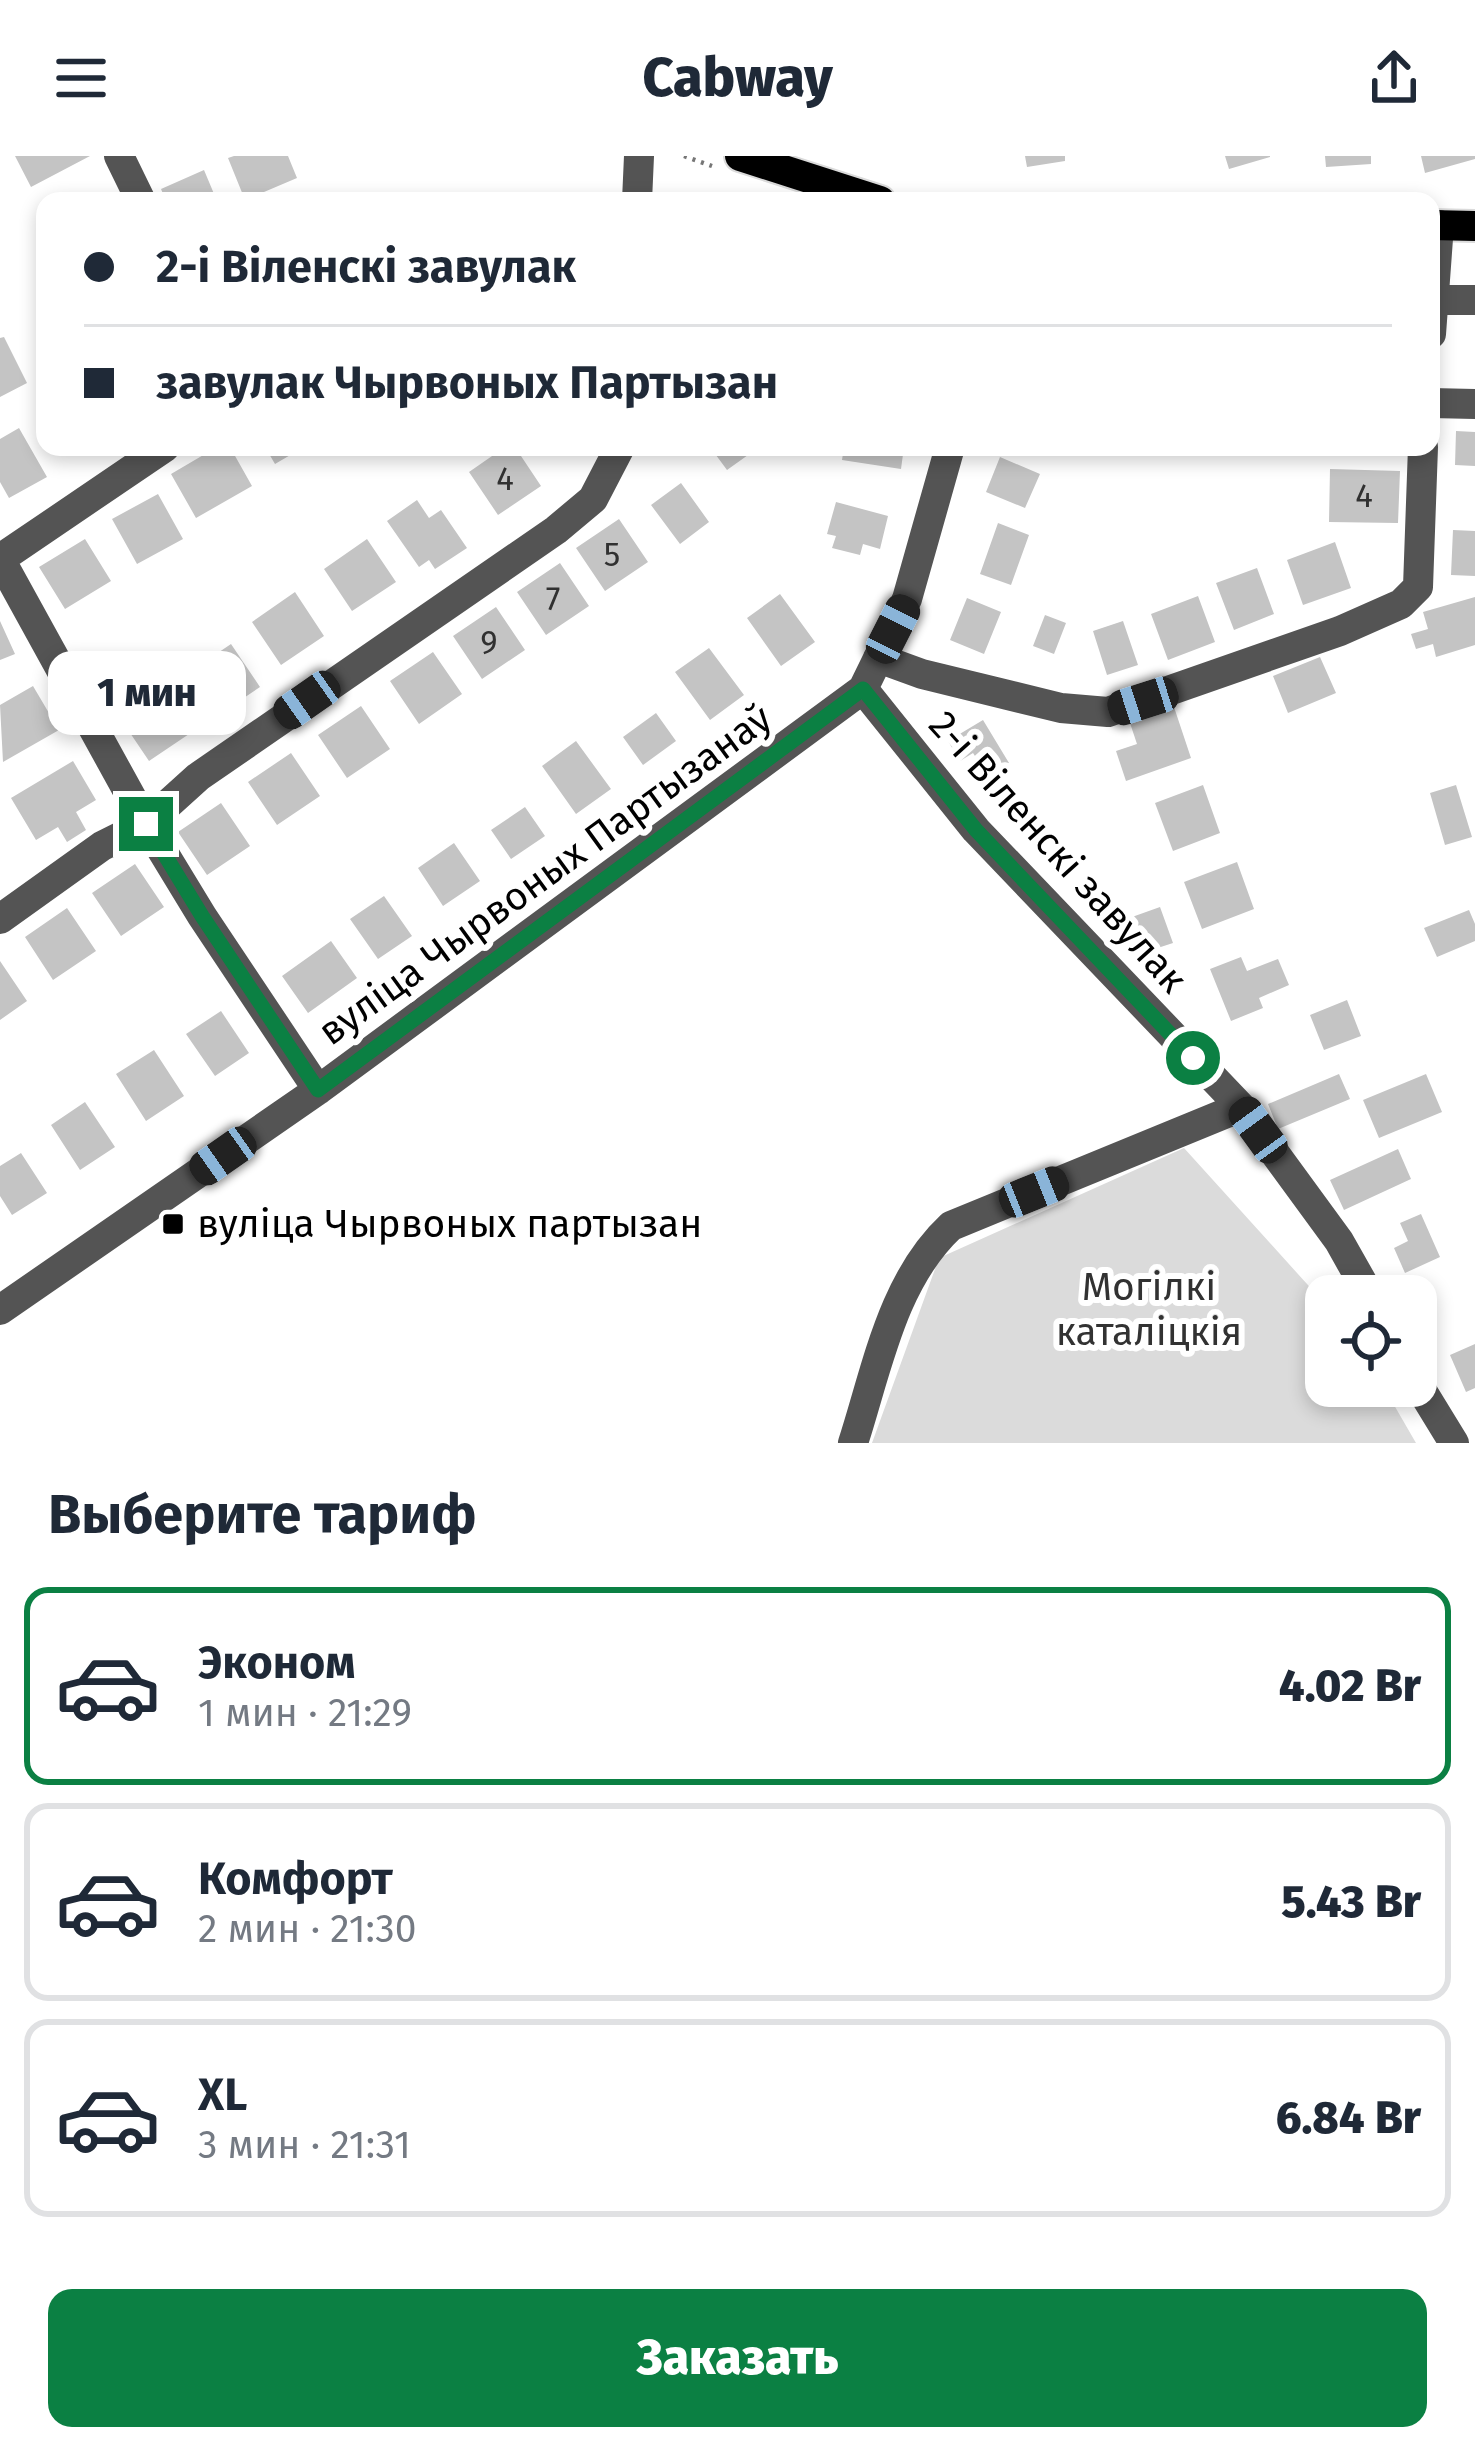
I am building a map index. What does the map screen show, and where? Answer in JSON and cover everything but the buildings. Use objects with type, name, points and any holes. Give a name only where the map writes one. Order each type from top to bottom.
[{"type":"main road","points":[[740,156],[852,192]]},
{"type":"main road","points":[[1440,225],[1475,226]]},
{"type":"street","points":[[118,156],[136,192]]},
{"type":"street","points":[[638,156],[638,192]]},
{"type":"street","points":[[1440,300],[1475,299]]},
{"type":"street","points":[[1440,403],[1475,404]]},
{"type":"street","points":[[152,456],[0,559],[146,824],[318,1090]]},
{"type":"street","points":[[0,919],[102,846],[146,824],[198,777],[556,530],[593,499],[615,456]]},
{"type":"street","name":"вуліца Чырвоных Партызанаў","points":[[0,1310],[318,1090],[863,689],[908,599],[948,456]]},
{"type":"street","points":[[878,658],[922,674],[1061,708],[1108,712],[1340,631],[1401,604],[1418,587],[1424,456]]},
{"type":"street","name":"2-і Віленскі завулак","points":[[863,689],[976,830],[1241,1107],[1339,1241],[1358,1275]]},
{"type":"street","points":[[853,1443],[902,1293],[929,1247],[951,1226],[1241,1107]]},
{"type":"street","points":[[1432,1407],[1454,1443]]},
{"type":"green space","name":"Могілкі каталіцкія","points":[[1184,1148],[1305,1282],[1305,1407],[1395,1407],[1416,1443],[872,1443],[939,1258]]},
{"type":"place","name":"вуліца Чырвоных партызан","points":[[173,1224]]},
{"type":"route","points":[[146,824],[318,1090],[863,689],[976,830],[1193,1058]]}]
